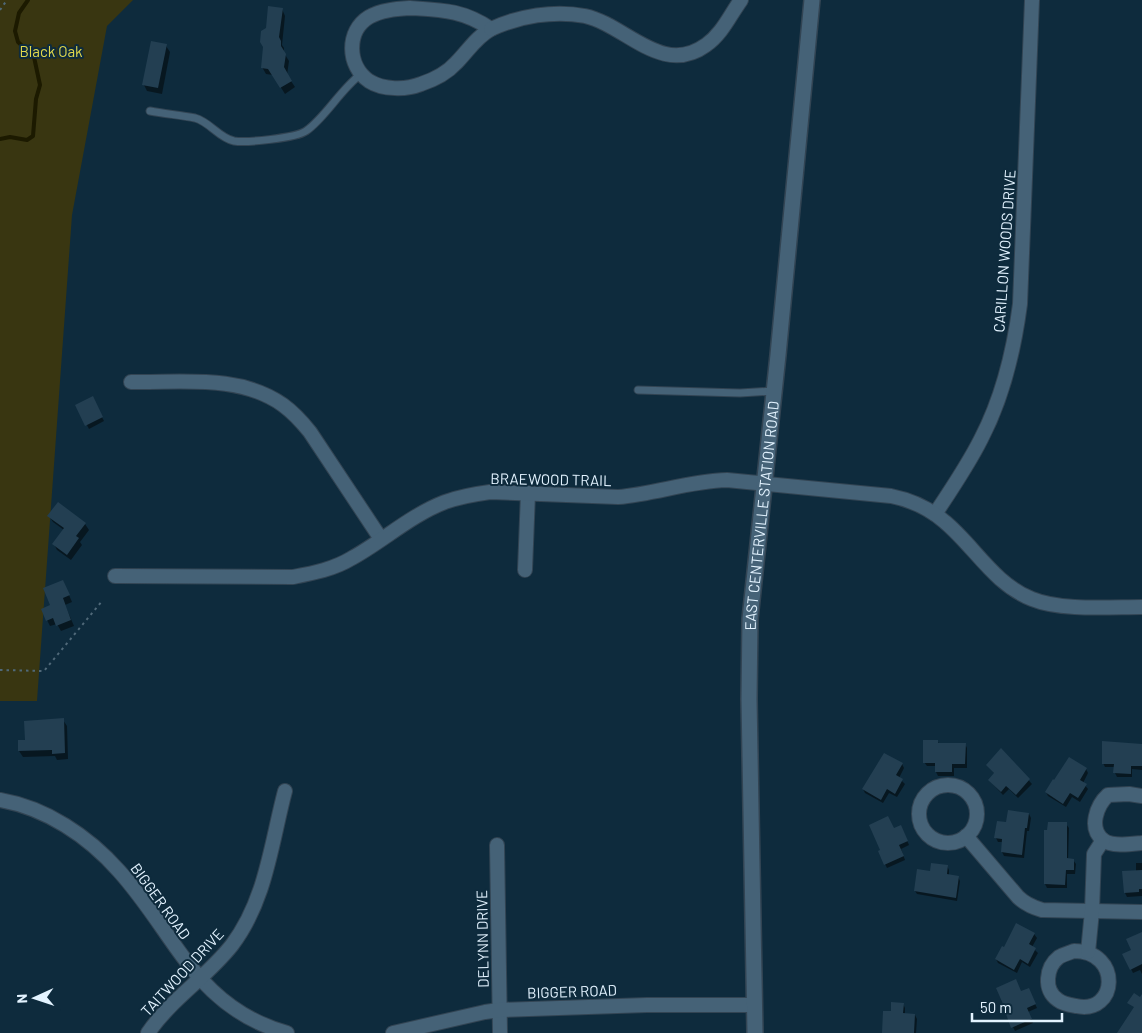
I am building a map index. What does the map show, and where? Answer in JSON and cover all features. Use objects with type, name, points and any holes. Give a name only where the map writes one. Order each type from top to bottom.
[{"type":"street","points":[[491,28],[466,15],[441,10],[410,8],[385,11],[371,16],[357,28],[353,38],[353,59],[361,74],[370,82],[379,86],[405,88],[418,85],[448,70],[474,42],[491,28],[536,16],[568,14],[586,16],[602,21],[652,50],[670,55],[682,55],[697,51],[707,45],[726,23],[741,0]]},
{"type":"street","name":"EAST CENTERVILLE STATION ROAD","points":[[755,1033],[749,699],[750,619],[812,0]]},
{"type":"street","name":"CARILLON WOODS DRIVE","points":[[935,514],[964,470],[982,438],[1001,393],[1016,335],[1020,304],[1032,0]]},
{"type":"street","points":[[131,382],[220,383],[236,385],[270,397],[284,405],[310,432],[381,540]]},
{"type":"street","name":"BRAEWOOD TRAIL","points":[[115,576],[293,577],[315,573],[351,559],[430,508],[474,494],[490,492],[618,497],[707,481],[727,480],[891,496],[917,504],[935,514],[946,523],[998,578],[1033,600],[1050,604],[1142,607]]},
{"type":"street","points":[[525,570],[528,493]]},
{"type":"street","points":[[951,785],[961,788],[974,801],[976,820],[966,836],[950,842],[942,842],[934,839],[922,827],[919,819],[921,802],[933,788],[951,785]]},
{"type":"street","name":"TAITWOOD DRIVE","points":[[148,1033],[169,1006],[200,979],[232,944],[252,912],[269,863],[285,791]]},
{"type":"street","points":[[1142,796],[1108,794],[1098,808],[1096,825],[1103,840],[1110,843],[1142,843]]},
{"type":"street","name":"BIGGER ROAD","points":[[0,800],[46,815],[67,827],[103,854],[120,871],[185,962],[216,995],[231,1007],[256,1022],[287,1033]]},
{"type":"street","points":[[966,836],[1024,904],[1042,910],[1142,912]]},
{"type":"street","points":[[1088,952],[1094,854],[1103,840]]},
{"type":"street","name":"DELYNN DRIVE","points":[[497,845],[500,1033]]},
{"type":"street","points":[[1074,951],[1088,952],[1101,960],[1106,968],[1109,976],[1109,985],[1106,993],[1101,999],[1089,1006],[1080,1007],[1062,1003],[1050,993],[1048,973],[1058,958],[1064,954],[1074,951]]},
{"type":"street","name":"BIGGER ROAD","points":[[393,1033],[499,1010],[647,1005],[754,1005]]},
{"type":"lane","points":[[150,111],[196,118],[234,141],[286,138],[305,132],[316,122],[349,82],[361,74]]},
{"type":"lane","points":[[638,390],[740,393],[774,391]]},
{"type":"path","points":[[0,10],[7,0]]},
{"type":"path","points":[[0,670],[44,671],[103,600]]},
{"type":"green space","name":"Black Oak","points":[[0,0],[133,0],[107,26],[72,215],[37,701],[0,701]]},
{"type":"building","points":[[268,6],[283,8],[279,37],[281,46],[286,54],[284,67],[292,81],[280,88],[268,69],[261,68],[263,47],[260,42],[261,31],[266,28]]},
{"type":"building","points":[[151,41],[167,44],[158,88],[142,85]]},
{"type":"building","points":[[93,396],[103,417],[85,426],[75,405]]},
{"type":"building","points":[[58,502],[86,523],[76,536],[79,538],[67,555],[52,544],[64,528],[47,516]]},
{"type":"building","points":[[63,580],[70,595],[63,598],[71,620],[56,626],[53,618],[46,621],[41,609],[50,605],[43,588]]},
{"type":"building","points":[[64,718],[65,753],[52,754],[52,750],[18,751],[18,740],[25,740],[24,721]]},
{"type":"building","points":[[923,740],[938,740],[938,743],[966,743],[965,764],[952,764],[952,772],[935,772],[935,763],[923,763]]},
{"type":"building","points":[[1102,741],[1142,744],[1142,766],[1131,766],[1131,774],[1113,773],[1114,764],[1102,764]]},
{"type":"building","points":[[1001,748],[1030,779],[1016,795],[1006,786],[1001,792],[988,780],[994,773],[986,765]]},
{"type":"building","points":[[884,753],[903,763],[896,775],[903,779],[895,794],[887,789],[881,800],[862,789]]},
{"type":"building","points":[[1069,757],[1087,768],[1080,780],[1087,784],[1078,798],[1070,793],[1063,804],[1045,792]]},
{"type":"building","points":[[1008,810],[1029,813],[1022,855],[1001,852],[1002,839],[994,838],[997,821],[1006,822]]},
{"type":"building","points":[[888,816],[894,828],[901,825],[908,841],[899,845],[904,856],[884,865],[878,851],[880,850],[869,825]]},
{"type":"building","points":[[1048,822],[1067,822],[1067,858],[1074,859],[1074,870],[1066,870],[1065,885],[1044,884],[1044,830],[1047,830]]},
{"type":"building","points":[[931,863],[948,865],[947,874],[959,876],[956,898],[914,891],[917,869],[930,871]]},
{"type":"building","points":[[1142,870],[1142,889],[1139,889],[1139,892],[1124,893],[1122,871]]},
{"type":"building","points":[[1016,923],[1035,933],[1029,944],[1036,948],[1028,964],[1020,959],[1014,970],[995,959],[1002,946],[1004,947]]},
{"type":"building","points":[[1142,932],[1142,964],[1130,970],[1122,954],[1131,950],[1126,939]]},
{"type":"building","points":[[1016,979],[1021,991],[1029,988],[1036,1004],[1027,1008],[1032,1019],[1011,1028],[1007,1013],[996,988]]},
{"type":"building","points":[[1134,993],[1140,997],[1142,994],[1142,1033],[1117,1033],[1134,1007],[1127,1003]]},
{"type":"building","points":[[891,1002],[904,1003],[903,1013],[915,1014],[914,1033],[882,1033],[883,1011],[891,1011]]},
{"type":"waterway","points":[[0,139],[10,137],[27,140],[33,136],[36,99],[40,85],[34,57],[18,42],[15,31],[19,13],[28,0]]}]
